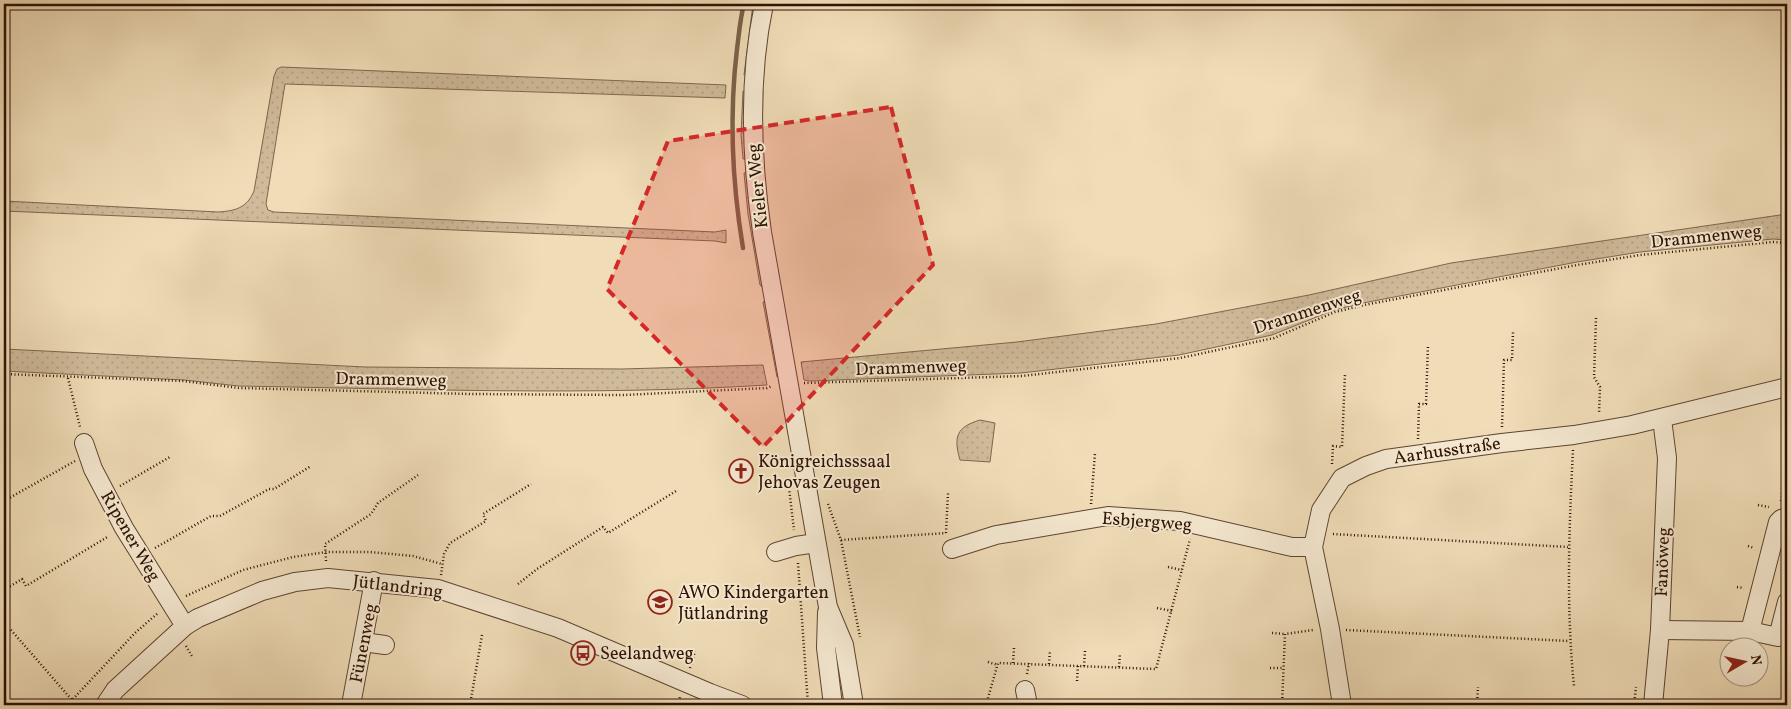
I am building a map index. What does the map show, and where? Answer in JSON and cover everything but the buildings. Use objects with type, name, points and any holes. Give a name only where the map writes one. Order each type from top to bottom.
[{"type":"street","name":"Kieler Weg","points":[[764,4],[753,85],[754,165],[762,232],[828,607]]},
{"type":"street","name":"Aarhusstraße","points":[[1342,478],[1366,466],[1386,459],[1502,442],[1599,431],[1662,419],[1787,387]]},
{"type":"street","name":"Fanöweg","points":[[1653,705],[1660,630],[1667,458],[1662,419]]},
{"type":"street","name":"Ripener Weg","points":[[85,449],[124,528],[185,626]]},
{"type":"street","points":[[1342,478],[1321,510],[1314,540],[1342,705]]},
{"type":"street","name":"Esbjergweg","points":[[949,541],[1108,516],[1194,523],[1292,547],[1314,540]]},
{"type":"street","points":[[1750,631],[1778,522],[1781,519],[1787,518]]},
{"type":"street","points":[[776,552],[796,546],[816,544]]},
{"type":"street","name":"Jütlandring","points":[[105,705],[116,690],[185,626],[198,618],[262,591],[296,582],[328,578],[438,588],[558,628],[709,699],[742,705]]},
{"type":"street","name":"Fünenweg","points":[[351,705],[374,581]]},
{"type":"street","points":[[1660,630],[1750,631],[1778,637],[1787,602]]},
{"type":"street","points":[[828,607],[826,648],[833,705]]},
{"type":"street","points":[[828,607],[844,645],[854,705]]},
{"type":"street","points":[[363,642],[385,645]]},
{"type":"path","name":"Drammenweg","points":[[802,382],[1022,376],[1180,358],[1274,338],[1334,312],[1364,305],[1640,255],[1773,242],[1787,243]]},
{"type":"path","points":[[1596,318],[1594,377],[1600,387],[1599,431]]},
{"type":"path","points":[[1502,442],[1504,360],[1512,360],[1513,332]]},
{"type":"path","points":[[1418,454],[1419,404],[1426,404],[1428,345]]},
{"type":"path","points":[[1342,478],[1334,471],[1332,454],[1333,446],[1342,447],[1345,373]]},
{"type":"path","name":"Drammenweg","points":[[4,374],[183,382],[238,388],[462,394],[624,395],[767,388],[776,383]]},
{"type":"path","points":[[68,378],[76,409]]},
{"type":"path","points":[[1574,435],[1568,546],[1569,641],[1574,686]]},
{"type":"path","points":[[4,501],[85,449]]},
{"type":"path","points":[[1091,518],[1095,453]]},
{"type":"path","points":[[106,494],[170,457]]},
{"type":"path","points":[[141,556],[211,516],[220,516],[269,489],[274,489],[311,466]]},
{"type":"path","points":[[328,578],[326,544],[371,514],[378,503],[418,475]]},
{"type":"path","points":[[438,588],[444,554],[450,543],[486,521],[483,514],[531,484]]},
{"type":"path","points":[[518,584],[537,569],[603,527],[608,533],[676,491]]},
{"type":"path","points":[[861,645],[841,540],[949,541],[948,493]]},
{"type":"path","points":[[978,701],[986,704],[998,662],[1156,669],[1194,523]]},
{"type":"path","points":[[4,590],[22,579],[26,586],[124,528]]},
{"type":"path","points":[[1314,540],[1568,546]]},
{"type":"path","points":[[1168,567],[1182,570]]},
{"type":"path","points":[[1157,608],[1172,611]]},
{"type":"path","points":[[4,622],[72,700],[79,705]]},
{"type":"path","points":[[1272,633],[1285,634],[1306,630],[1330,629],[1569,641]]},
{"type":"path","points":[[1268,704],[1282,705],[1285,634]]},
{"type":"path","points":[[464,702],[471,704],[482,635]]},
{"type":"path","points":[[1013,663],[1014,648]]},
{"type":"path","points":[[1049,664],[1050,650]]},
{"type":"path","points":[[1084,666],[1085,651]]},
{"type":"path","points":[[1119,667],[1120,653]]},
{"type":"path","points":[[988,662],[998,665]]},
{"type":"path","points":[[1077,681],[1078,665]]},
{"type":"path","points":[[1270,668],[1284,668]]},
{"type":"path","points":[[1477,705],[1478,687]]},
{"type":"path","points":[[1634,705],[1636,687]]},
{"type":"path","points":[[807,689],[808,705]]},
{"type":"highlighted area","points":[[891,107],[933,265],[763,447],[607,289],[668,141]]},
{"type":"shaded area","points":[[753,4],[756,4],[746,75],[744,75]]},
{"type":"shaded area","points":[[281,67],[726,85],[725,98],[285,84],[266,204],[268,210],[274,212],[715,232],[726,230],[726,243],[715,241],[4,211],[4,201],[218,212],[240,208],[248,201],[254,191],[274,76],[277,69]]},
{"type":"shaded area","points":[[743,91],[745,92],[745,159],[743,159],[741,135]]},
{"type":"shaded area","points":[[744,173],[746,173],[763,288],[760,285],[748,214]]},
{"type":"shaded area","points":[[1787,214],[1787,240],[1773,239],[1640,252],[1577,262],[1363,303],[1334,310],[1272,335],[1179,355],[1021,373],[810,381],[804,380],[801,362],[1017,342],[1156,324],[1309,295],[1451,263]]},
{"type":"shaded area","points":[[765,301],[780,376],[777,377],[763,302]]},
{"type":"shaded area","points":[[4,349],[365,367],[622,369],[763,365],[767,385],[569,391],[239,386],[184,380],[4,371]]},
{"type":"shaded area","points":[[980,420],[995,423],[990,462],[960,460],[957,445],[959,434],[966,426]]},
{"type":"waterway","points":[[743,248],[736,198],[732,124],[735,74],[744,4]]},
{"type":"place","name":"Königreichsssaal Jehovas Zeugen","points":[[741,471]]},
{"type":"place","name":"AWO Kindergarten Jütlandring","points":[[660,602]]},
{"type":"place","name":"Seelandweg","points":[[583,653]]}]
